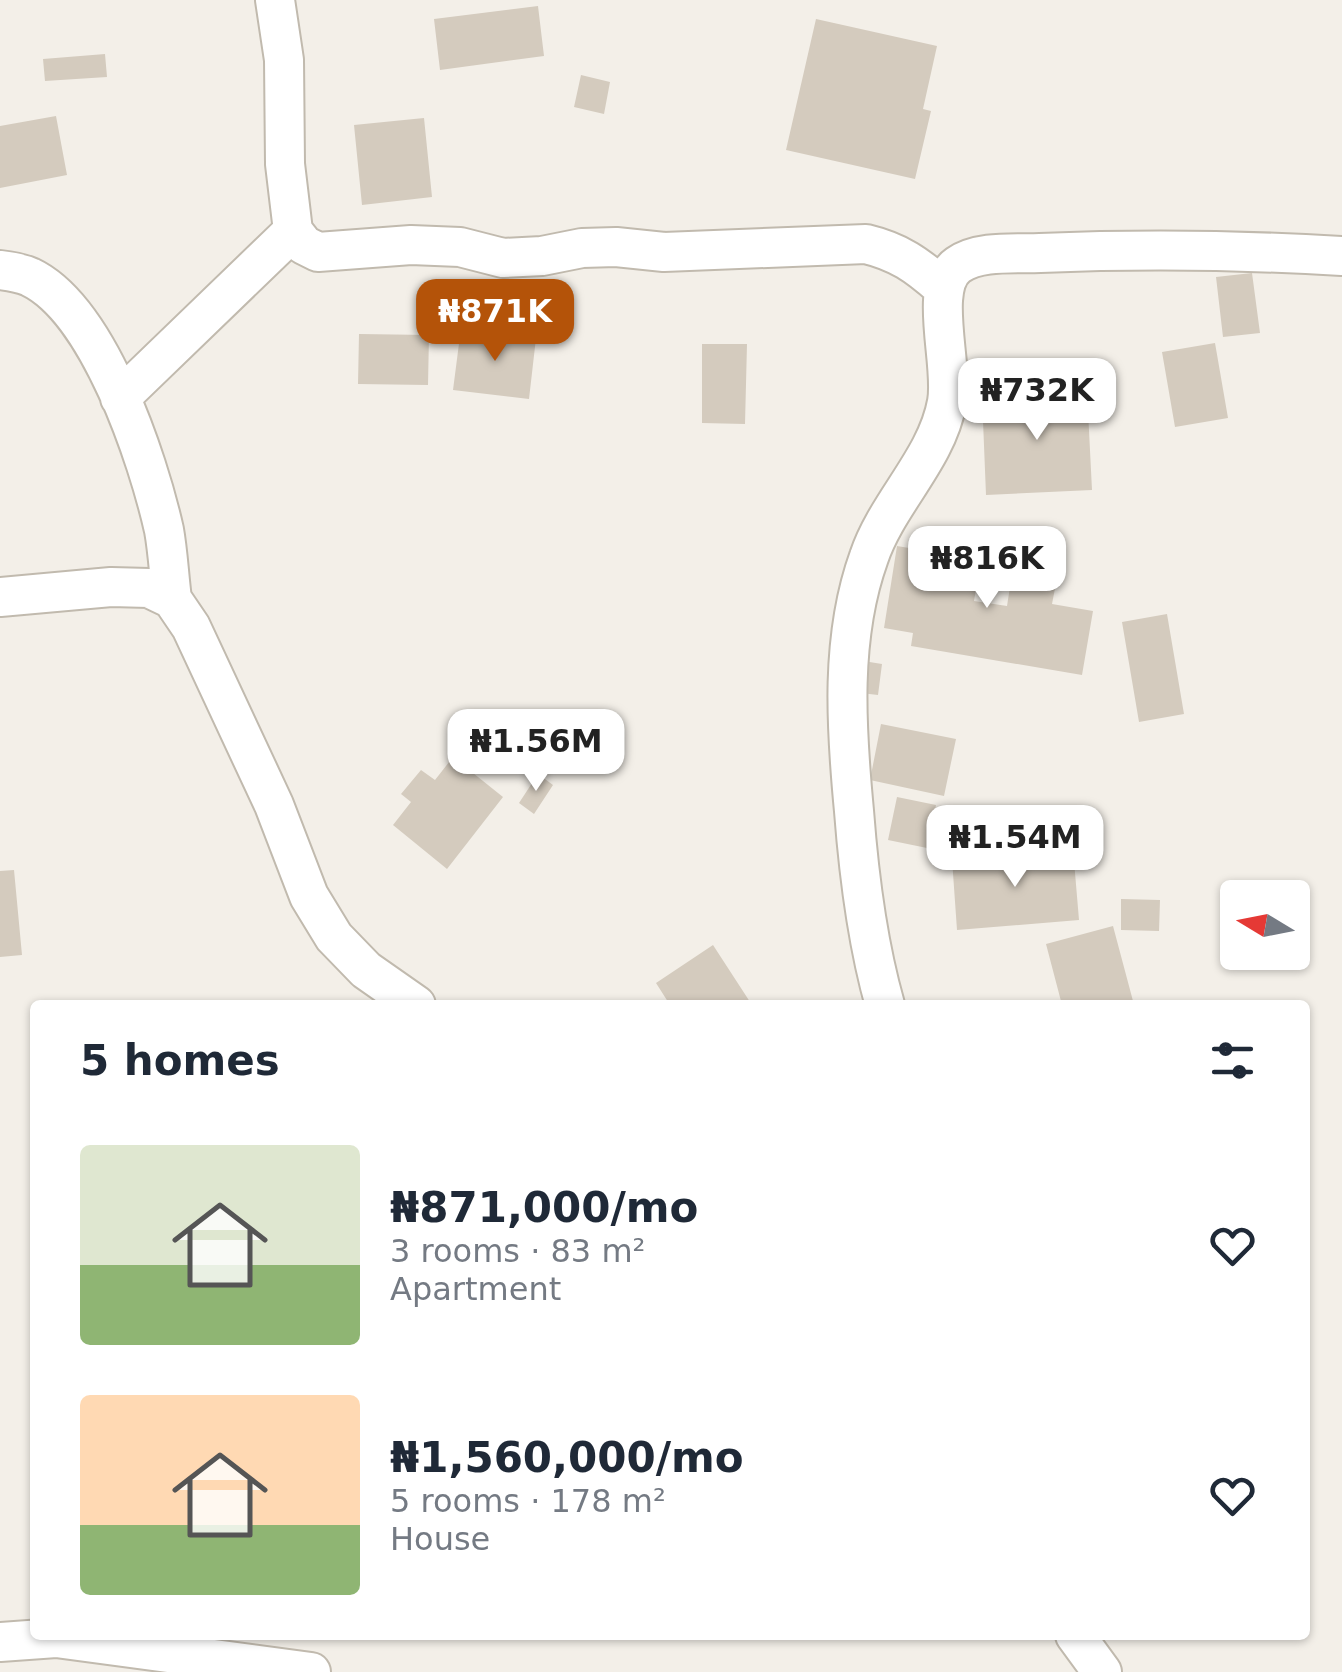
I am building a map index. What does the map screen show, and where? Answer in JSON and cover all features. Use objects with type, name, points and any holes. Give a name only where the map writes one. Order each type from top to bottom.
[{"type":"street","points":[[275,0],[284,60],[285,164],[292,231],[304,245],[318,252],[428,245],[460,247],[503,258],[616,247],[664,252],[866,244],[893,250],[912,260],[942,287]]},
{"type":"street","points":[[120,398],[292,231]]},
{"type":"street","points":[[884,1000],[860,889],[847,732],[852,617],[869,554],[929,446],[947,405],[950,370],[942,287],[950,272],[962,261],[989,256],[1098,251],[1342,256]]},
{"type":"street","points":[[0,270],[31,277],[70,309],[93,342],[145,464],[164,532],[172,599],[191,627],[274,805],[309,896],[334,937],[366,970],[409,1000]]},
{"type":"street","points":[[0,597],[110,587],[148,588],[172,599]]},
{"type":"street","points":[[0,1642],[30,1640]]},
{"type":"street","points":[[71,1640],[312,1672]]},
{"type":"street","points":[[1080,1640],[1102,1672]]},
{"type":"building","points":[[538,6],[544,56],[440,70],[434,19]]},
{"type":"building","points":[[816,19],[937,46],[923,109],[931,111],[915,179],[786,150]]},
{"type":"building","points":[[105,54],[107,77],[45,81],[43,59]]},
{"type":"building","points":[[581,75],[610,82],[604,114],[574,107]]},
{"type":"building","points":[[56,116],[67,175],[0,188],[0,126]]},
{"type":"building","points":[[424,118],[432,197],[362,205],[354,125]]},
{"type":"building","points":[[1252,273],[1260,333],[1223,337],[1216,277]]},
{"type":"building","points":[[461,328],[536,338],[529,399],[453,390]]},
{"type":"building","points":[[359,334],[429,335],[428,385],[358,384]]},
{"type":"building","points":[[1215,343],[1228,418],[1175,427],[1162,352]]},
{"type":"building","points":[[702,344],[747,344],[745,424],[702,423]]},
{"type":"building","points":[[1087,391],[1092,490],[986,495],[982,396]]},
{"type":"building","points":[[897,546],[981,560],[974,601],[1007,606],[1016,549],[1061,557],[1052,604],[1093,611],[1082,675],[911,646],[913,633],[884,628]]},
{"type":"building","points":[[1167,614],[1184,714],[1139,722],[1122,622]]},
{"type":"building","points":[[857,660],[882,664],[878,695],[852,692]]},
{"type":"building","points":[[881,724],[956,739],[944,796],[870,780]]},
{"type":"building","points":[[453,757],[503,797],[447,869],[393,825],[411,802],[401,794],[421,770],[435,780]]},
{"type":"building","points":[[538,774],[553,785],[534,814],[519,803]]},
{"type":"building","points":[[897,797],[936,805],[927,848],[888,840]]},
{"type":"building","points":[[1073,849],[1079,920],[957,930],[952,859]]},
{"type":"building","points":[[14,870],[22,955],[0,957],[0,871]]},
{"type":"building","points":[[1121,899],[1160,900],[1159,931],[1121,930]]},
{"type":"building","points":[[1113,926],[1133,1000],[1061,1000],[1046,944]]},
{"type":"building","points":[[713,945],[749,1000],[667,1000],[656,983]]}]
